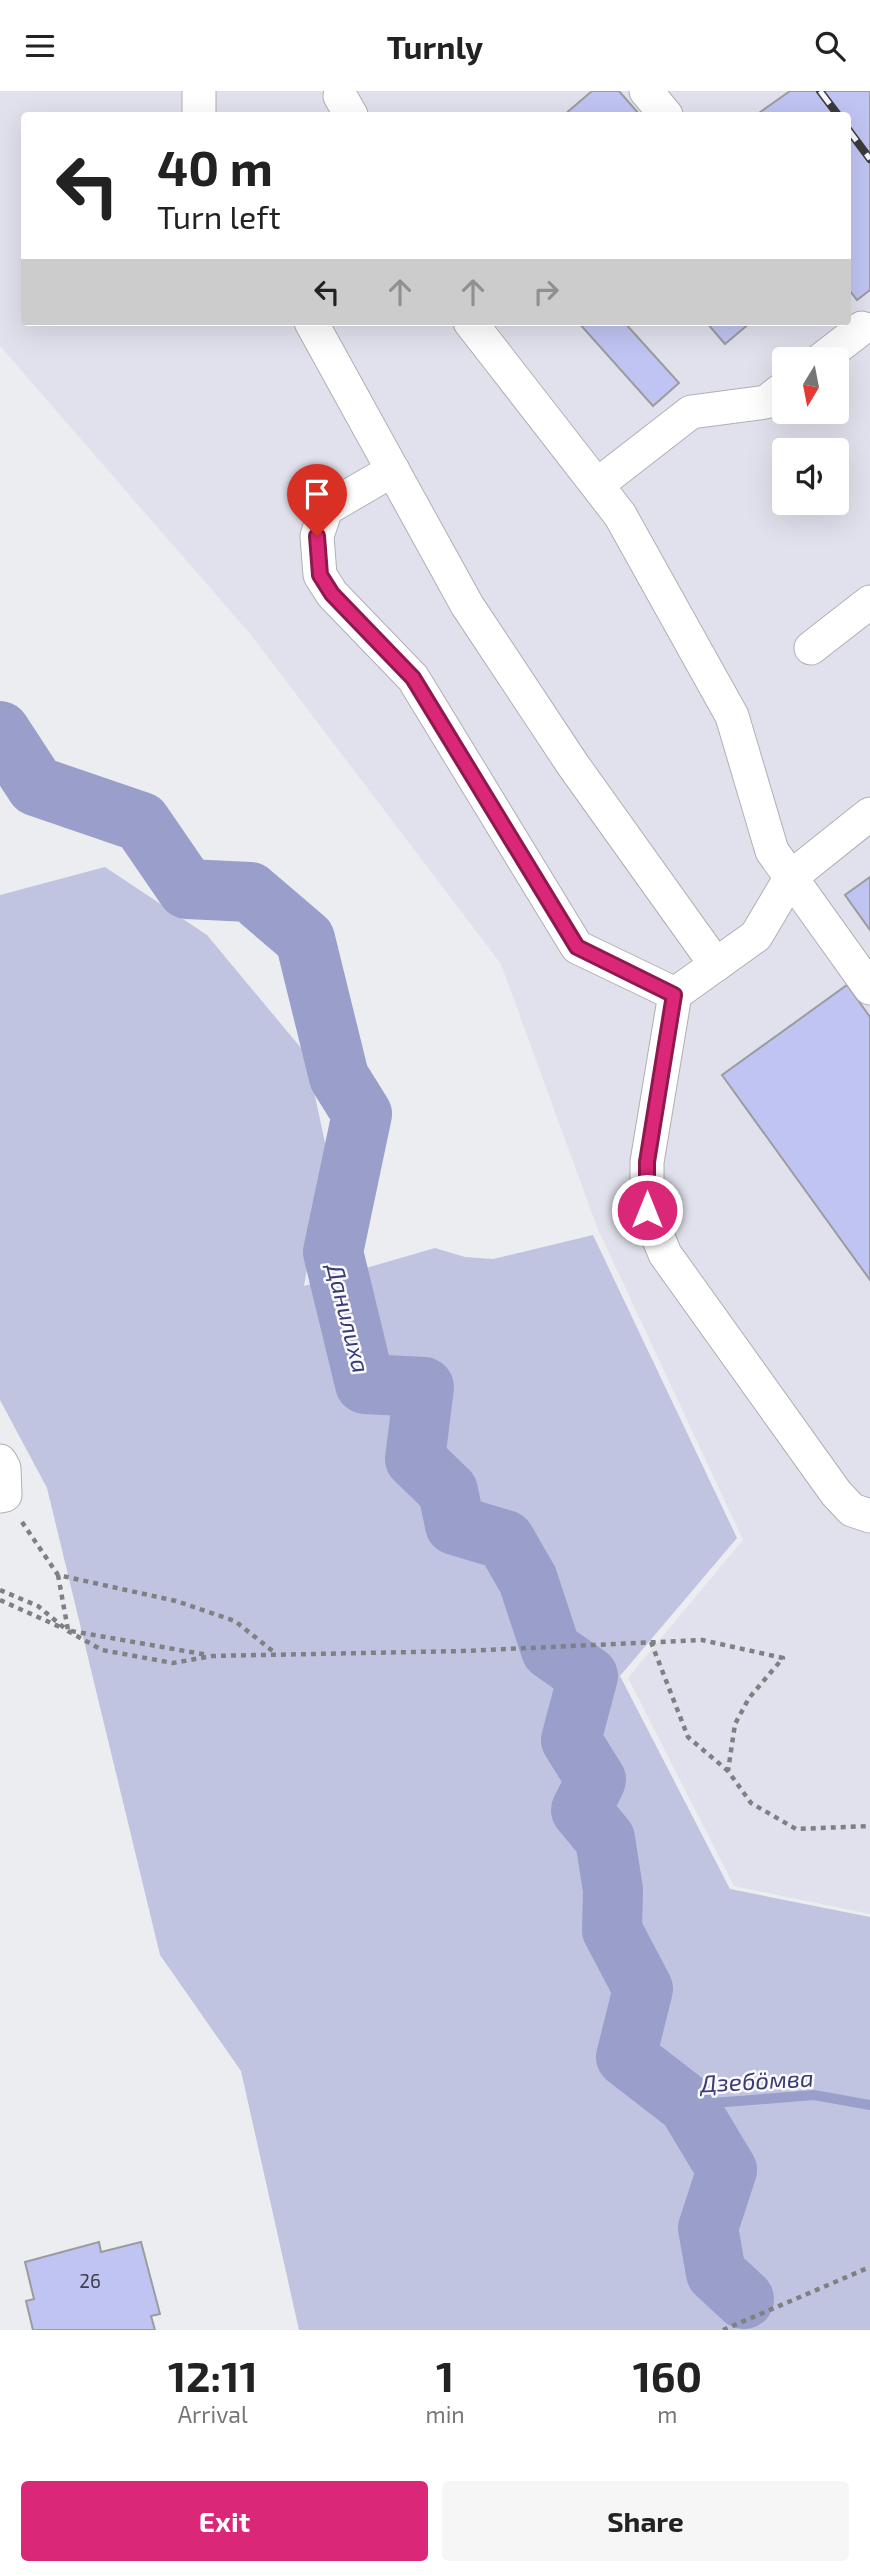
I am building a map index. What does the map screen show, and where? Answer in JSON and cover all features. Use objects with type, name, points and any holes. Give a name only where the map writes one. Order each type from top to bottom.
[{"type":"lane","points":[[199,91],[199,112]]},
{"type":"lane","points":[[646,91],[664,112]]},
{"type":"lane","points":[[313,326],[467,605],[573,765],[716,965]]},
{"type":"lane","points":[[473,326],[620,515],[733,716],[772,851],[870,988]]},
{"type":"lane","points":[[835,347],[859,326]]},
{"type":"lane","points":[[597,485],[691,412],[766,402],[772,397]]},
{"type":"lane","points":[[393,470],[326,509],[317,536],[320,575],[332,594],[413,678],[577,947],[674,995]]},
{"type":"lane","points":[[811,648],[870,602]]},
{"type":"lane","points":[[870,814],[791,877],[756,936],[674,995],[647,1162],[647,1210],[665,1254],[836,1493],[852,1510],[870,1516]]},
{"type":"lane","points":[[0,1461],[4,1468],[2,1495]]},
{"type":"path","points":[[2,1495],[58,1575],[68,1630]]},
{"type":"path","points":[[58,1575],[176,1601],[235,1621],[276,1654]]},
{"type":"path","points":[[0,1590],[37,1606],[68,1630],[212,1656]]},
{"type":"path","points":[[0,1600],[68,1630],[102,1650],[173,1663],[212,1656],[463,1651],[702,1640],[783,1658],[748,1698],[735,1724],[728,1771]]},
{"type":"path","points":[[651,1642],[688,1737],[728,1771],[751,1803],[796,1829],[870,1826]]},
{"type":"path","points":[[723,2330],[870,2267]]},
{"type":"shaded area","points":[[0,91],[870,91],[870,1914],[734,1886],[628,1678],[743,1540],[597,1227],[501,964],[252,636],[0,346]]},
{"type":"shaded area","points":[[105,867],[207,935],[306,1054],[327,1152],[304,1286],[435,1248],[465,1257],[493,1259],[593,1235],[737,1538],[620,1676],[730,1889],[870,1917],[870,2330],[299,2330],[241,2071],[160,1955],[47,1488],[0,1400],[0,895]]},
{"type":"building","points":[[592,91],[619,91],[637,112],[568,112]]},
{"type":"building","points":[[790,91],[870,91],[870,290],[857,300],[851,292],[851,112],[760,112]]},
{"type":"building","points":[[582,326],[628,326],[679,383],[653,406]]},
{"type":"building","points":[[709,326],[746,326],[725,344]]},
{"type":"building","points":[[870,877],[870,930],[845,895]]},
{"type":"building","points":[[847,985],[870,1017],[870,1280],[722,1075]]},
{"type":"building","points":[[99,2242],[101,2252],[141,2242],[160,2314],[151,2316],[155,2330],[33,2330],[26,2301],[34,2299],[25,2262]]},
{"type":"waterway","name":"Данилиха","points":[[0,731],[36,786],[141,822],[187,889],[250,892],[305,939],[339,1077],[362,1114],[333,1252],[365,1384],[424,1387],[415,1459],[448,1491],[455,1525],[505,1540],[528,1580],[551,1650],[588,1676],[571,1740],[596,1780],[581,1810],[605,1839],[613,1890],[612,1930],[643,1989],[626,2057],[688,2105],[727,2170],[708,2228],[716,2273],[744,2299]]},
{"type":"waterway","name":"Дзебӧмва","points":[[688,2105],[814,2095],[870,2105]]},
{"type":"railway","points":[[820,91],[836,112]]},
{"type":"railway","points":[[851,133],[870,159]]},
{"type":"route","points":[[317,536],[320,575],[332,594],[413,678],[577,947],[674,995],[647,1162],[647,1210]]}]
